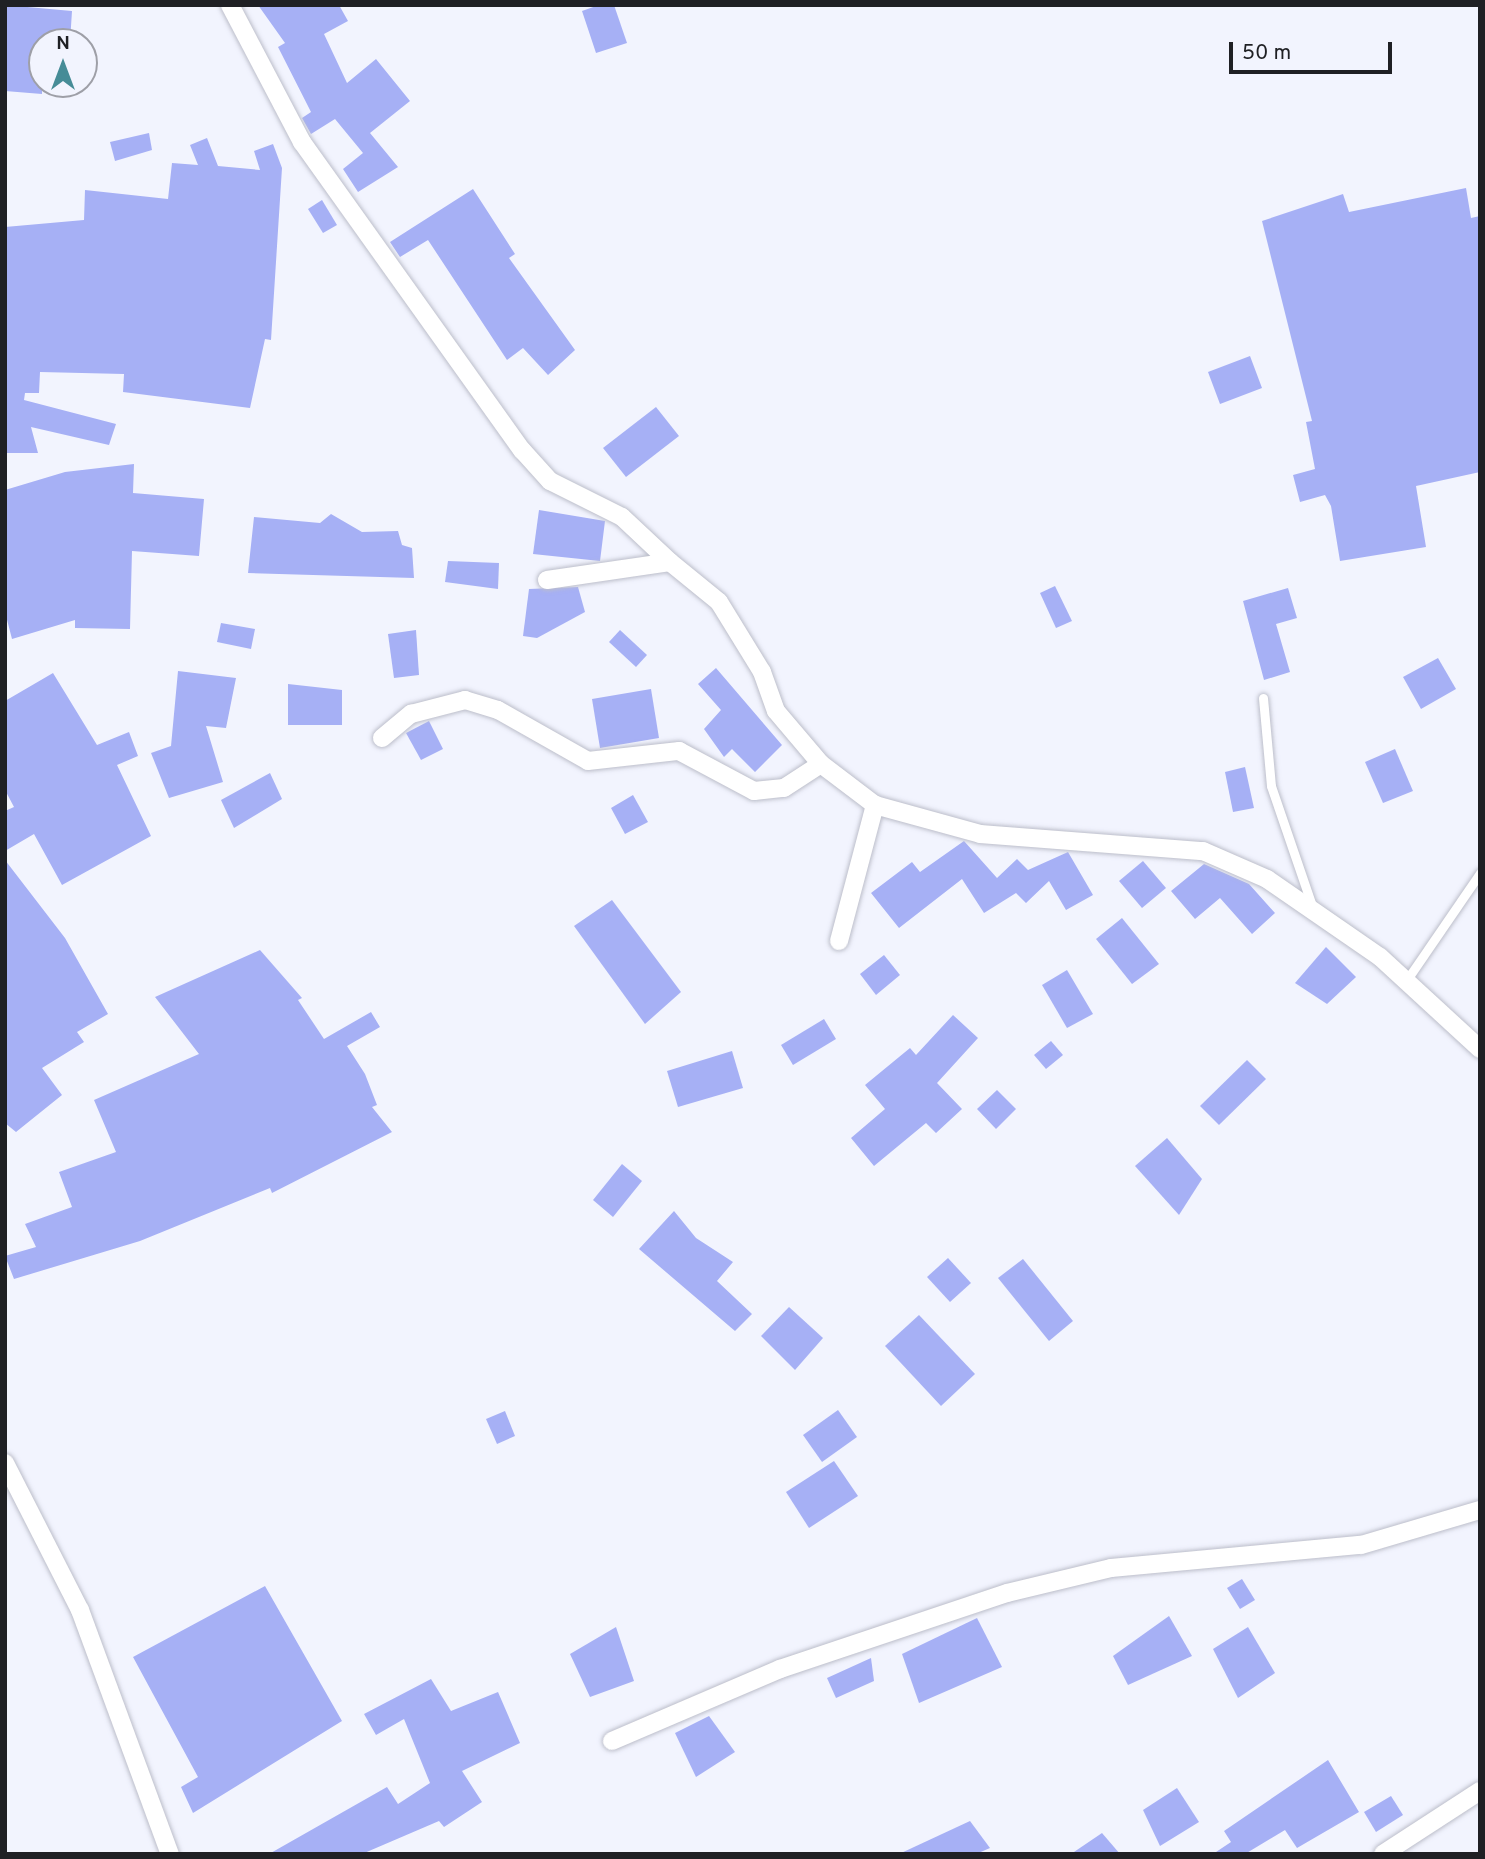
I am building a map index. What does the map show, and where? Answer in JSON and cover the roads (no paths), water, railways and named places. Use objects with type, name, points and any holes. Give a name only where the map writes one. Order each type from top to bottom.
[{"type":"street","points":[[230,5],[302,142],[522,450],[550,481],[622,517],[670,562],[719,602],[762,672],[776,711],[821,764],[875,805],[980,834],[1216,855],[1314,911],[1406,981],[1480,1049]]},
{"type":"street","points":[[547,580],[670,562]]},
{"type":"street","points":[[382,738],[411,714],[465,700],[498,710],[587,761],[678,751],[754,790],[785,788],[821,764]]},
{"type":"street","points":[[839,941],[875,805]]},
{"type":"street","points":[[5,1463],[80,1610],[170,1854]]},
{"type":"street","points":[[612,1741],[780,1669],[1007,1593],[1111,1568],[1360,1545],[1480,1510]]},
{"type":"street","points":[[1382,1854],[1480,1791]]},
{"type":"lane","points":[[1263,698],[1281,829],[1314,911]]},
{"type":"lane","points":[[1406,981],[1480,873]]}]
